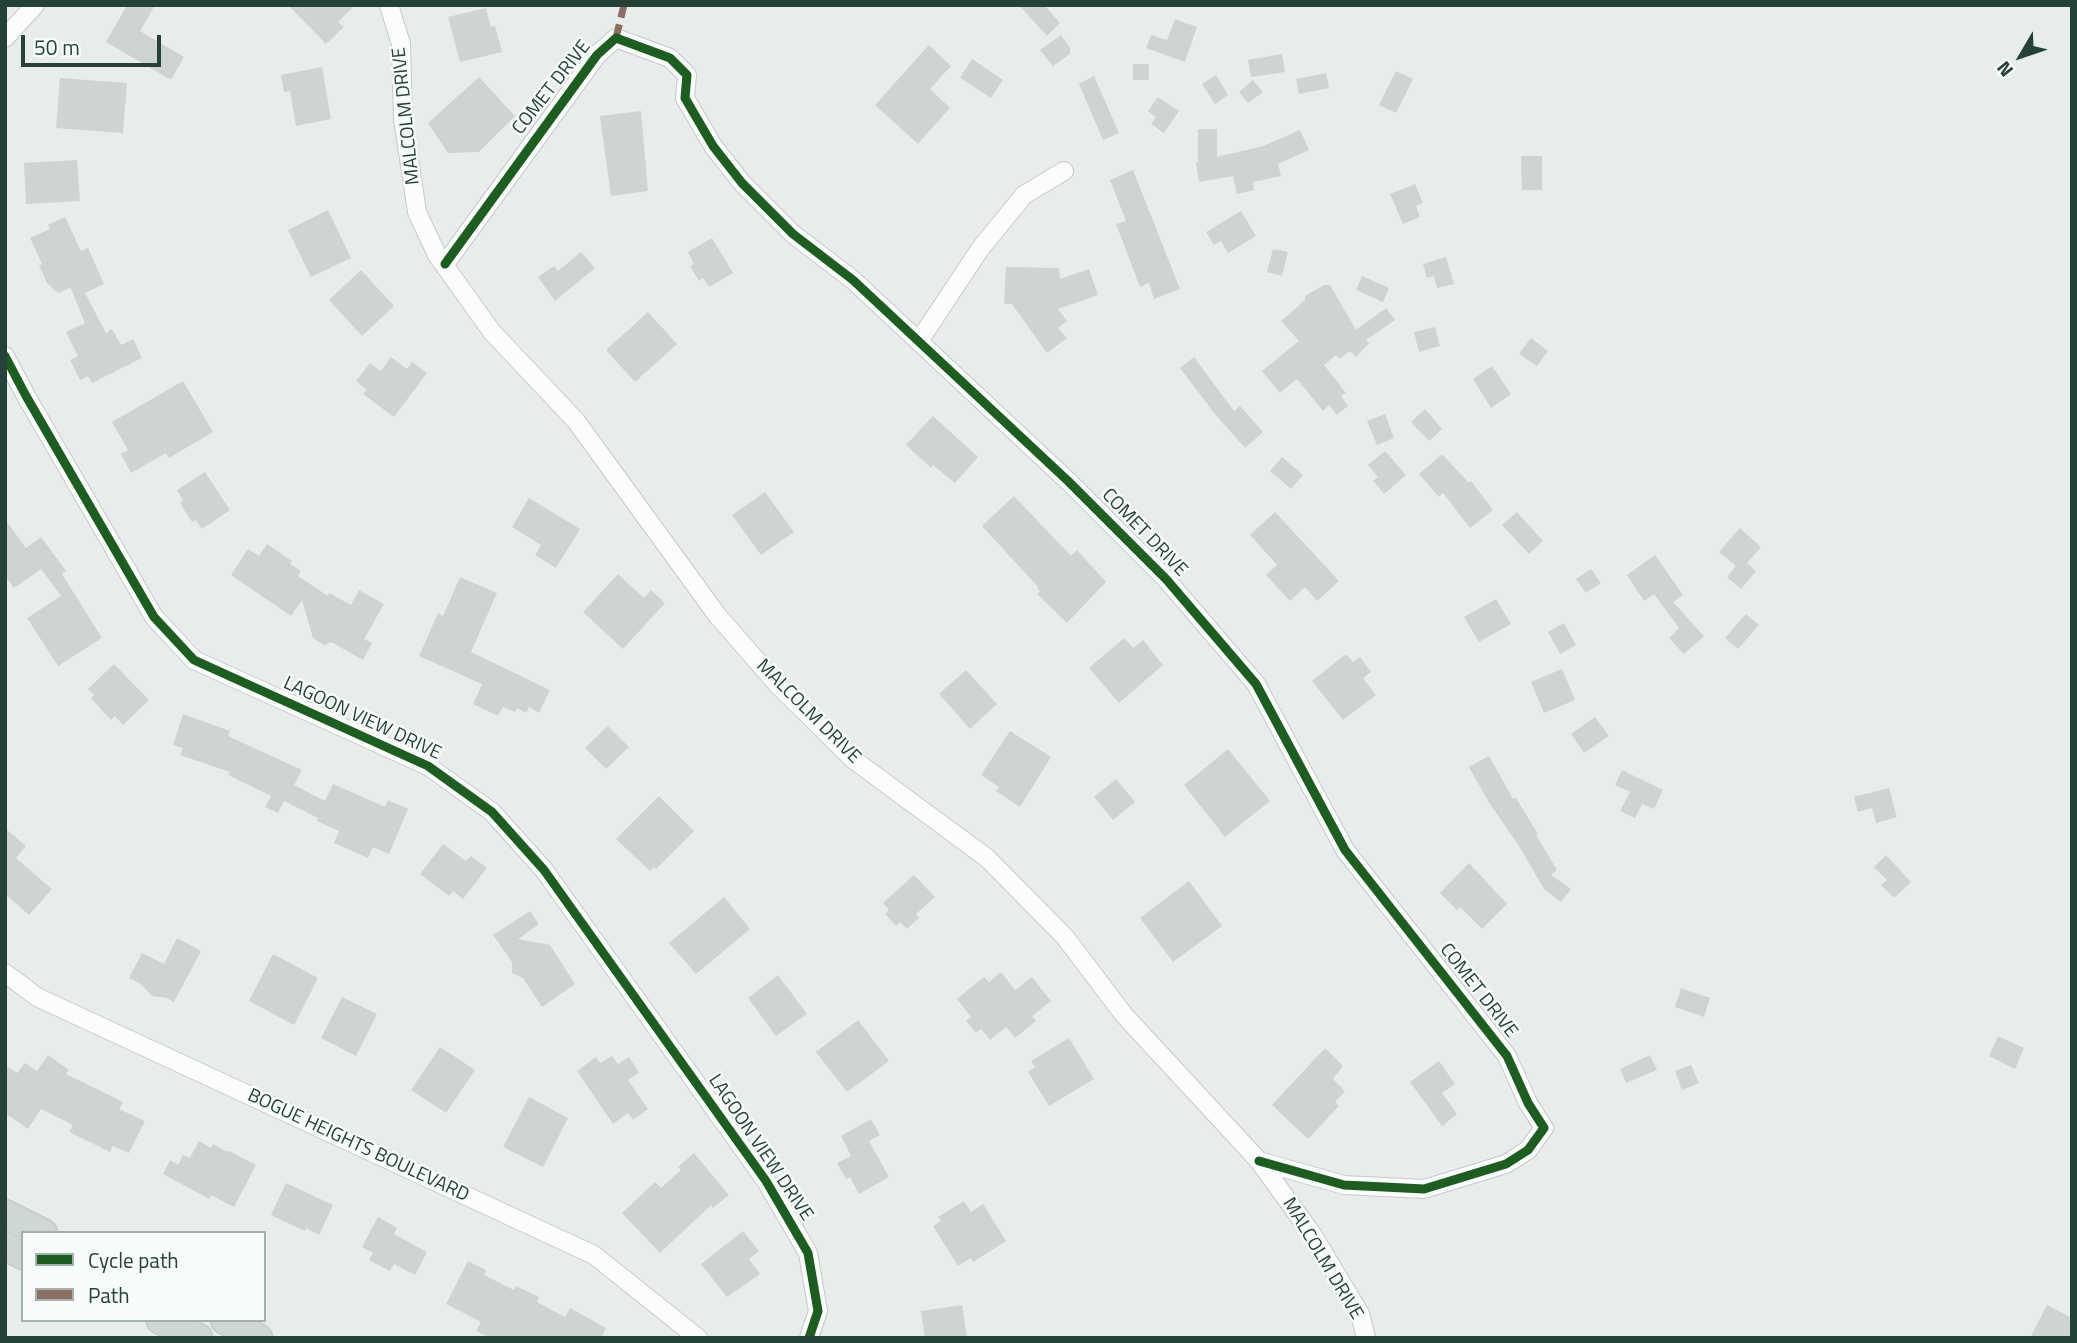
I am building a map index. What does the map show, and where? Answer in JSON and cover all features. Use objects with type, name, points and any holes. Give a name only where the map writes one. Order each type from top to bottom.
[{"type":"main road","points":[[5,1214],[39,1231]]},
{"type":"main road","points":[[5,1246],[21,1254]]},
{"type":"main road","points":[[165,1322],[198,1338]]},
{"type":"main road","points":[[229,1322],[258,1338]]},
{"type":"street","points":[[5,38],[34,5]]},
{"type":"street","name":"MALCOLM DRIVE","points":[[389,5],[401,44],[403,119],[417,212],[437,255],[492,332],[576,421],[717,615],[778,685],[854,760],[987,858],[1065,937],[1124,1015],[1259,1161],[1312,1234],[1360,1314],[1366,1338]]},
{"type":"street","name":"COMET DRIVE","points":[[445,264],[597,55],[616,38],[670,58],[687,75],[685,98],[713,146],[742,183],[793,234],[853,280],[919,341],[1068,481],[1166,579],[1256,684],[1345,850],[1507,1056],[1528,1103],[1544,1128],[1528,1150],[1506,1164],[1424,1189],[1344,1185],[1259,1161]]},
{"type":"street","points":[[919,341],[980,249],[1024,195],[1064,171]]},
{"type":"street","name":"LAGOON VIEW DRIVE","points":[[5,356],[153,617],[194,660],[428,766],[492,812],[544,870],[766,1181],[808,1253],[818,1311],[809,1338]]},
{"type":"street","name":"BOGUE HEIGHTS BOULEVARD","points":[[5,973],[37,997],[594,1255],[698,1338]]},
{"type":"building","points":[[127,5],[155,5],[140,31],[184,57],[171,80],[106,42]]},
{"type":"building","points":[[288,5],[355,5],[338,22],[344,27],[326,44]]},
{"type":"building","points":[[1019,5],[1044,5],[1060,23],[1047,36]]},
{"type":"building","points":[[486,8],[491,27],[495,26],[502,52],[460,62],[448,17]]},
{"type":"building","points":[[1175,19],[1197,27],[1185,62],[1146,48],[1151,35],[1167,40]]},
{"type":"building","points":[[1061,35],[1070,48],[1070,54],[1053,66],[1040,50]]},
{"type":"building","points":[[929,45],[951,66],[930,89],[950,108],[918,144],[875,105]]},
{"type":"building","points":[[1282,54],[1285,72],[1251,77],[1248,60]]},
{"type":"building","points":[[972,59],[1003,80],[991,98],[960,78]]},
{"type":"building","points":[[1133,64],[1149,64],[1149,80],[1133,80]]},
{"type":"building","points":[[322,67],[331,119],[296,126],[290,91],[284,92],[281,75]]},
{"type":"building","points":[[1396,71],[1413,79],[1396,113],[1379,105]]},
{"type":"building","points":[[1326,73],[1329,88],[1299,94],[1296,79]]},
{"type":"building","points":[[1216,75],[1228,95],[1215,104],[1202,84]]},
{"type":"building","points":[[1094,76],[1119,133],[1103,140],[1079,84]]},
{"type":"building","points":[[479,77],[515,116],[479,152],[448,153],[428,123]]},
{"type":"building","points":[[60,78],[127,83],[123,133],[56,128]]},
{"type":"building","points":[[1253,80],[1263,92],[1248,103],[1239,92]]},
{"type":"building","points":[[1158,97],[1179,111],[1164,133],[1151,124],[1156,117],[1148,111]]},
{"type":"building","points":[[641,111],[648,191],[611,196],[600,116]]},
{"type":"building","points":[[1198,129],[1217,129],[1217,157],[1263,146],[1300,130],[1309,150],[1278,164],[1281,176],[1253,182],[1254,190],[1237,194],[1233,176],[1199,182],[1196,162]]},
{"type":"building","points":[[1521,156],[1542,156],[1542,190],[1522,190]]},
{"type":"building","points":[[77,160],[80,201],[26,204],[24,163]]},
{"type":"building","points":[[1133,170],[1180,289],[1154,299],[1149,283],[1140,287],[1116,224],[1126,221],[1110,180]]},
{"type":"building","points":[[1415,184],[1423,203],[1416,206],[1420,217],[1403,224],[1390,194]]},
{"type":"building","points":[[328,210],[351,258],[311,277],[288,230]]},
{"type":"building","points":[[1241,211],[1256,236],[1228,253],[1221,241],[1214,245],[1206,232]]},
{"type":"building","points":[[65,217],[81,251],[88,248],[104,284],[85,293],[106,333],[112,329],[121,345],[133,339],[142,358],[92,383],[88,376],[80,380],[70,360],[78,356],[66,332],[85,323],[71,289],[58,293],[47,283],[30,238],[50,229],[48,225]]},
{"type":"building","points":[[712,238],[733,273],[709,287],[703,278],[699,281],[690,266],[694,264],[688,252]]},
{"type":"building","points":[[1273,249],[1288,252],[1282,276],[1267,272]]},
{"type":"building","points":[[581,252],[595,268],[555,301],[538,277],[554,266],[558,271]]},
{"type":"building","points":[[1446,257],[1454,284],[1437,288],[1434,276],[1427,278],[1423,264]]},
{"type":"building","points":[[1006,267],[1059,268],[1060,279],[1089,269],[1098,295],[1058,309],[1067,321],[1058,328],[1067,338],[1047,353],[1012,304],[1004,304]]},
{"type":"building","points":[[361,270],[394,306],[362,336],[329,300]]},
{"type":"building","points":[[1362,276],[1389,288],[1383,302],[1356,290]]},
{"type":"building","points":[[1324,285],[1330,285],[1356,330],[1386,308],[1395,320],[1366,340],[1369,343],[1356,357],[1350,351],[1339,359],[1336,355],[1324,365],[1346,393],[1341,396],[1348,406],[1337,415],[1329,405],[1323,411],[1297,379],[1280,393],[1262,371],[1299,341],[1281,321],[1305,300],[1305,296]]},
{"type":"building","points":[[648,312],[677,344],[635,382],[606,350]]},
{"type":"building","points":[[1435,327],[1440,346],[1419,352],[1414,332]]},
{"type":"building","points":[[1531,338],[1548,351],[1537,366],[1519,354]]},
{"type":"building","points":[[391,357],[407,369],[412,362],[427,373],[394,417],[363,394],[367,390],[356,381],[370,363],[381,371]]},
{"type":"building","points":[[1194,357],[1234,411],[1240,406],[1263,432],[1245,448],[1180,368]]},
{"type":"building","points":[[1492,366],[1511,394],[1491,408],[1473,379]]},
{"type":"building","points":[[183,381],[213,432],[169,458],[166,453],[131,473],[121,454],[128,450],[112,422]]},
{"type":"building","points":[[1425,409],[1442,429],[1429,441],[1411,422]]},
{"type":"building","points":[[1385,414],[1394,438],[1377,445],[1367,421]]},
{"type":"building","points":[[933,416],[978,457],[955,483],[933,465],[931,468],[906,445]]},
{"type":"building","points":[[1385,451],[1406,475],[1384,494],[1373,481],[1378,477],[1368,465]]},
{"type":"building","points":[[1442,454],[1468,482],[1471,481],[1493,510],[1470,528],[1443,493],[1439,497],[1419,474]]},
{"type":"building","points":[[1282,457],[1303,475],[1291,489],[1270,471]]},
{"type":"building","points":[[205,472],[230,510],[202,529],[196,520],[192,522],[180,503],[183,500],[177,490]]},
{"type":"building","points":[[765,492],[794,532],[761,555],[732,515]]},
{"type":"building","points":[[1014,496],[1071,556],[1077,550],[1106,582],[1067,623],[1037,594],[1040,591],[1038,587],[982,526]]},
{"type":"building","points":[[529,498],[580,529],[556,568],[535,555],[541,545],[512,527]]},
{"type":"building","points":[[1275,512],[1339,581],[1317,601],[1305,587],[1290,601],[1266,575],[1277,565],[1250,535]]},
{"type":"building","points":[[1517,512],[1543,541],[1529,554],[1502,525]]},
{"type":"building","points":[[5,519],[26,548],[41,537],[66,571],[62,574],[102,638],[58,666],[27,618],[61,596],[41,569],[14,588],[5,576]]},
{"type":"building","points":[[1740,528],[1761,547],[1747,563],[1756,571],[1741,589],[1727,577],[1736,566],[1719,552]]},
{"type":"building","points":[[267,544],[292,561],[290,564],[301,571],[298,576],[328,596],[329,593],[351,605],[359,590],[384,604],[364,639],[372,643],[363,660],[331,642],[324,645],[313,638],[302,600],[291,616],[231,575],[248,549],[259,556]]},
{"type":"building","points":[[1655,555],[1683,595],[1673,602],[1704,636],[1684,654],[1669,638],[1679,628],[1654,594],[1644,601],[1627,575]]},
{"type":"building","points":[[1591,569],[1601,583],[1586,593],[1576,579]]},
{"type":"building","points":[[618,574],[644,598],[651,590],[665,603],[623,649],[583,612]]},
{"type":"building","points":[[460,577],[497,593],[471,652],[550,690],[539,713],[529,707],[526,713],[517,708],[515,712],[503,707],[498,716],[473,704],[482,684],[419,656],[438,613],[443,616]]},
{"type":"building","points":[[1496,599],[1511,624],[1479,642],[1464,617]]},
{"type":"building","points":[[1746,614],[1759,625],[1738,649],[1725,638]]},
{"type":"building","points":[[1564,623],[1576,645],[1560,654],[1548,632]]},
{"type":"building","points":[[1124,638],[1133,648],[1143,640],[1163,665],[1119,703],[1089,668]]},
{"type":"building","points":[[1346,654],[1353,662],[1360,657],[1371,672],[1363,678],[1376,695],[1343,720],[1312,681]]},
{"type":"building","points":[[114,664],[149,700],[123,725],[115,716],[111,720],[91,698],[94,695],[88,689]]},
{"type":"building","points":[[1562,669],[1575,700],[1544,713],[1531,682]]},
{"type":"building","points":[[966,670],[997,704],[970,729],[939,694]]},
{"type":"building","points":[[183,714],[230,731],[228,736],[302,770],[294,785],[325,801],[333,784],[385,807],[388,800],[408,809],[389,854],[373,847],[368,858],[334,843],[339,831],[317,821],[318,818],[284,801],[278,813],[265,807],[271,796],[228,775],[230,772],[180,755],[183,748],[173,745]]},
{"type":"building","points":[[1595,717],[1609,736],[1584,753],[1571,734]]},
{"type":"building","points":[[608,726],[629,747],[606,769],[585,748]]},
{"type":"building","points":[[1010,731],[1051,757],[1020,807],[996,791],[999,787],[981,775]]},
{"type":"building","points":[[1228,749],[1270,801],[1225,837],[1184,785]]},
{"type":"building","points":[[1489,756],[1513,799],[1516,798],[1538,834],[1536,835],[1557,870],[1551,875],[1571,889],[1561,902],[1544,889],[1469,767]]},
{"type":"building","points":[[1622,770],[1663,790],[1654,809],[1642,804],[1635,818],[1620,811],[1630,792],[1615,785]]},
{"type":"building","points":[[1116,779],[1135,802],[1113,820],[1094,797]]},
{"type":"building","points":[[1889,788],[1897,817],[1876,823],[1872,808],[1858,812],[1854,797]]},
{"type":"building","points":[[659,796],[694,831],[656,869],[654,867],[650,871],[616,839]]},
{"type":"building","points":[[5,828],[26,846],[16,858],[52,889],[29,915],[5,894]]},
{"type":"building","points":[[443,844],[466,861],[471,856],[487,868],[463,899],[453,891],[449,896],[420,874]]},
{"type":"building","points":[[1886,855],[1911,882],[1894,898],[1881,885],[1887,880],[1874,867]]},
{"type":"building","points":[[1469,863],[1507,904],[1482,929],[1460,907],[1457,910],[1440,893]]},
{"type":"building","points":[[914,875],[935,897],[916,914],[919,918],[907,929],[900,922],[896,926],[885,914],[889,910],[883,903]]},
{"type":"building","points":[[1189,881],[1222,926],[1173,962],[1140,918]]},
{"type":"building","points":[[724,897],[750,929],[696,974],[669,943]]},
{"type":"building","points":[[530,911],[539,924],[518,939],[550,945],[575,984],[542,1007],[523,978],[512,973],[512,962],[493,935]]},
{"type":"building","points":[[177,938],[201,951],[174,1002],[152,996],[141,984],[129,978],[142,953],[164,964]]},
{"type":"building","points":[[273,954],[318,978],[294,1025],[249,1001]]},
{"type":"building","points":[[1001,972],[1015,990],[1032,977],[1051,1001],[1032,1016],[1036,1021],[1015,1038],[1006,1027],[990,1040],[981,1029],[976,1033],[966,1021],[971,1017],[957,999],[984,977],[989,982]]},
{"type":"building","points":[[778,975],[807,1014],[776,1036],[748,998]]},
{"type":"building","points":[[1681,988],[1710,998],[1704,1017],[1675,1007]]},
{"type":"building","points":[[342,997],[377,1014],[356,1056],[321,1038]]},
{"type":"building","points":[[858,1020],[889,1061],[847,1092],[816,1052]]},
{"type":"building","points":[[1998,1036],[2024,1048],[2015,1069],[1989,1056]]},
{"type":"building","points":[[1069,1038],[1094,1079],[1049,1106],[1028,1072],[1035,1067],[1031,1061]]},
{"type":"building","points":[[440,1047],[475,1070],[446,1113],[411,1090]]},
{"type":"building","points":[[1325,1048],[1343,1066],[1333,1079],[1345,1091],[1335,1102],[1339,1106],[1308,1139],[1272,1105]]},
{"type":"building","points":[[48,1055],[69,1070],[66,1074],[123,1102],[119,1109],[145,1121],[129,1153],[113,1146],[110,1152],[69,1132],[73,1125],[41,1109],[28,1129],[5,1113],[5,1065],[17,1073],[25,1063],[37,1071]]},
{"type":"building","points":[[1650,1055],[1657,1070],[1626,1083],[1620,1069]]},
{"type":"building","points":[[612,1056],[618,1064],[629,1057],[639,1073],[628,1080],[648,1109],[633,1120],[628,1113],[613,1124],[577,1071],[596,1057],[600,1063]]},
{"type":"building","points":[[1439,1061],[1455,1084],[1442,1093],[1457,1114],[1442,1126],[1410,1082]]},
{"type":"building","points":[[1691,1065],[1699,1083],[1682,1090],[1675,1071]]},
{"type":"building","points":[[529,1097],[568,1118],[543,1167],[503,1147]]},
{"type":"building","points":[[871,1119],[880,1135],[869,1141],[889,1177],[859,1194],[850,1177],[846,1179],[837,1163],[851,1156],[841,1136]]},
{"type":"building","points":[[199,1141],[211,1148],[213,1144],[256,1165],[234,1207],[211,1195],[209,1199],[163,1174],[170,1160],[178,1165],[183,1155],[190,1158]]},
{"type":"building","points":[[694,1153],[729,1195],[713,1208],[711,1205],[660,1253],[622,1213],[655,1182],[661,1188],[681,1170],[678,1167]]},
{"type":"building","points":[[286,1183],[333,1205],[319,1235],[271,1215]]},
{"type":"building","points":[[964,1201],[971,1212],[983,1204],[1006,1241],[973,1262],[971,1258],[958,1266],[933,1226],[941,1221],[938,1217]]},
{"type":"building","points":[[378,1217],[397,1228],[394,1234],[427,1252],[415,1275],[394,1264],[390,1271],[369,1260],[373,1253],[362,1247]]},
{"type":"building","points":[[743,1231],[759,1251],[749,1259],[760,1274],[727,1297],[701,1264]]},
{"type":"building","points":[[468,1261],[486,1270],[484,1275],[514,1290],[516,1286],[539,1297],[537,1302],[565,1317],[570,1308],[606,1328],[601,1338],[490,1338],[476,1331],[481,1322],[446,1304]]},
{"type":"building","points":[[962,1305],[967,1338],[925,1338],[921,1311]]},
{"type":"building","points":[[2047,1305],[2072,1318],[2072,1338],[2030,1338]]},
{"type":"marked path","points":[[616,38],[624,5]]},
{"type":"cycle path","points":[[445,264],[597,55],[616,38],[670,58],[687,75],[685,98],[713,146],[742,183],[793,234],[853,280],[1068,481],[1166,579],[1256,684],[1345,850],[1507,1056],[1528,1103],[1544,1128],[1528,1150],[1506,1164],[1424,1189],[1344,1185],[1259,1161]]},
{"type":"cycle path","points":[[5,356],[154,617],[194,660],[428,766],[492,812],[544,870],[766,1181],[808,1253],[818,1311],[809,1338]]}]
